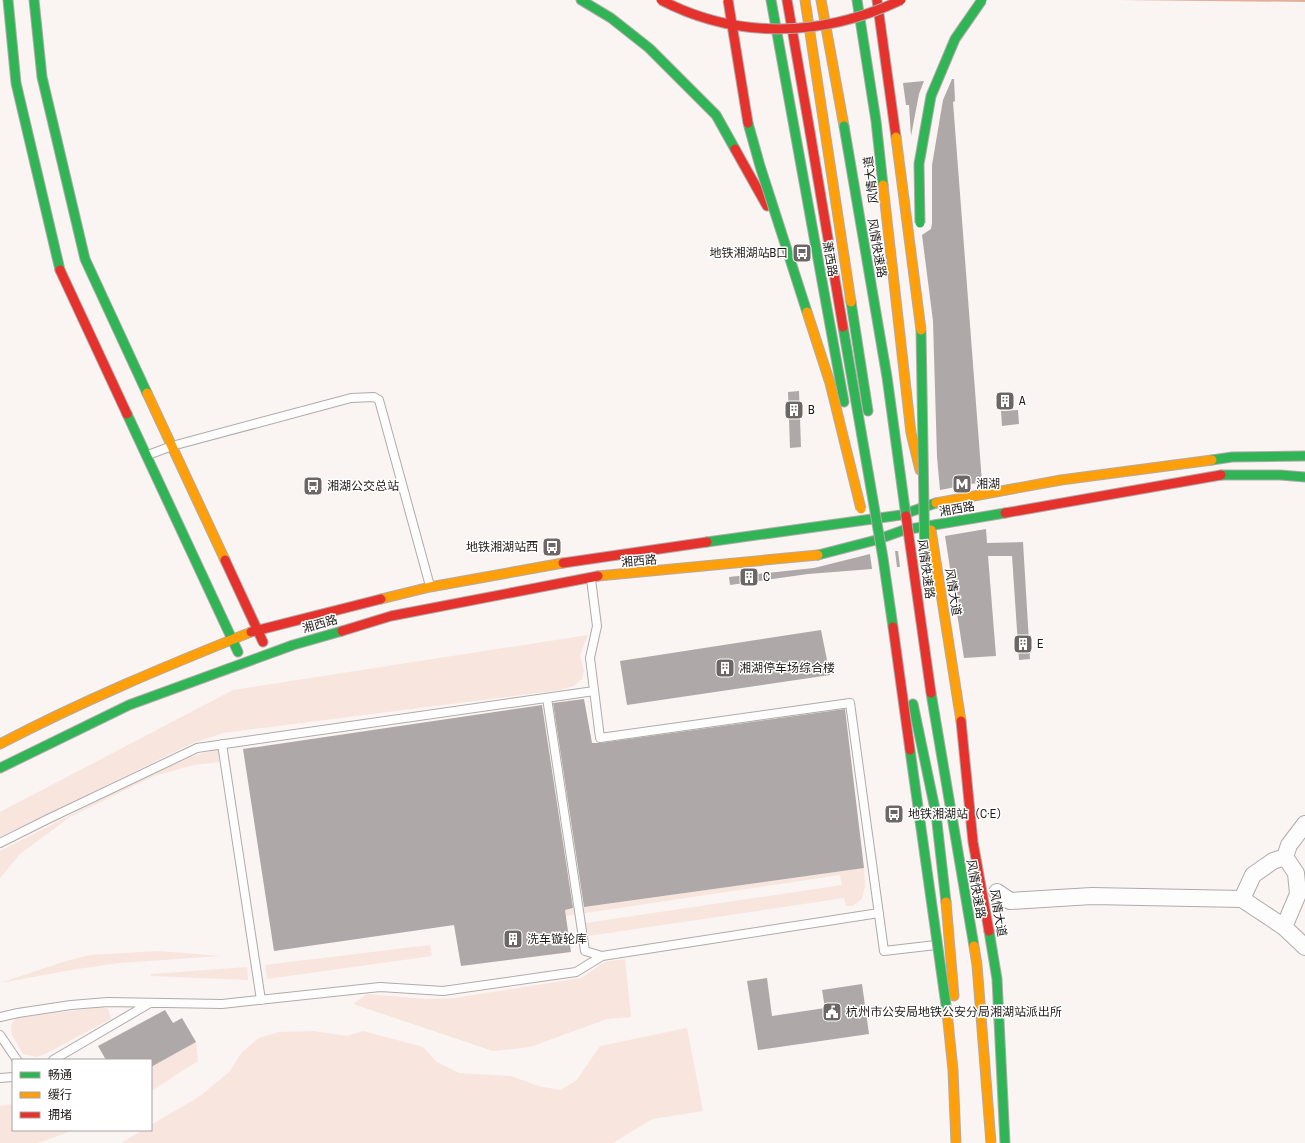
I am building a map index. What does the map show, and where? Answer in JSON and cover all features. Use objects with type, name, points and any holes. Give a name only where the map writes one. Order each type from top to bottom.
[{"type":"main road","points":[[8,0],[16,83],[58,265],[148,455],[243,663]]},
{"type":"main road","points":[[34,0],[42,77],[85,259],[256,630],[270,653]]},
{"type":"main road","points":[[581,0],[611,18],[649,48],[716,116],[745,164],[786,244]]},
{"type":"main road","points":[[661,0],[696,18],[722,25],[756,29],[791,29],[821,26],[857,18],[891,6],[901,0]]},
{"type":"main road","points":[[728,0],[746,114],[760,166],[830,383],[850,459],[869,549]]},
{"type":"main road","name":"萧西路","points":[[771,0],[847,420],[870,520]]},
{"type":"main road","points":[[787,0],[883,558],[943,988],[953,1070],[956,1143]]},
{"type":"main road","points":[[805,0],[870,422]]},
{"type":"main road","name":"风情快速路","points":[[821,0],[887,377],[923,646],[976,966],[991,1143]]},
{"type":"main road","name":"风情大道","points":[[857,0],[877,129],[911,433],[931,526],[964,736],[973,842],[986,905],[997,979],[1006,1143]]},
{"type":"main road","points":[[877,0],[921,320]]},
{"type":"main road","points":[[920,230],[919,164],[930,96],[955,39],[982,0]]},
{"type":"main road","points":[[808,205],[824,118]]},
{"type":"main road","points":[[920,245],[925,536],[923,646]]},
{"type":"main road","points":[[872,438],[870,520],[899,638],[936,814],[951,944],[961,1099],[960,1143]]},
{"type":"main road","name":"湘西路","points":[[0,744],[44,721],[134,679],[256,630],[430,587],[589,558],[902,515],[927,504],[1061,480],[1232,457],[1305,456]]},
{"type":"main road","name":"湘西路","points":[[0,768],[128,705],[293,644],[391,616],[591,577],[813,556],[876,540],[904,530],[1223,475],[1280,475],[1305,477]]},
{"type":"main road","points":[[902,515],[918,623],[942,745],[973,842]]},
{"type":"main road","points":[[887,656],[915,791]]},
{"type":"street","points":[[1285,857],[1289,845],[1305,824]]},
{"type":"street","points":[[1242,898],[1253,875],[1273,861],[1285,857]]},
{"type":"street","points":[[1284,927],[1298,894],[1296,874],[1285,857]]},
{"type":"street","points":[[997,892],[1010,901],[1092,896],[1242,898],[1284,927],[1305,947]]},
{"type":"lane","points":[[148,455],[172,446],[351,398],[374,397],[379,400],[430,587]]},
{"type":"lane","points":[[589,558],[597,626],[590,658],[600,738],[850,703],[884,951],[951,944]]},
{"type":"lane","points":[[0,843],[197,748],[594,691]]},
{"type":"lane","points":[[547,698],[585,951],[602,956]]},
{"type":"lane","points":[[222,744],[261,1000]]},
{"type":"lane","points":[[0,1017],[18,1012],[108,1002],[222,1004],[380,987],[443,991],[576,972],[602,956],[879,913]]},
{"type":"lane","points":[[55,1059],[151,1002]]},
{"type":"lane","points":[[0,1035],[16,1059]]},
{"type":"lane","points":[[0,1078],[12,1077]]},
{"type":"shaded area","points":[[1119,0],[1305,0],[1305,2]]},
{"type":"shaded area","points":[[588,635],[580,655],[584,671],[582,679],[574,686],[560,690],[223,733],[193,743],[0,837],[0,812],[233,690]]},
{"type":"shaded area","points":[[218,749],[219,762],[194,765],[154,776],[70,817],[20,854],[0,878],[0,851],[151,774],[190,757]]},
{"type":"shaded area","points":[[864,868],[865,886],[862,899],[852,906],[846,906],[844,898],[588,936],[586,923],[842,885],[840,875],[566,916],[564,910]]},
{"type":"shaded area","points":[[430,945],[432,956],[267,979],[265,965]]},
{"type":"shaded area","points":[[159,951],[221,956],[120,963],[0,983],[63,962],[90,955]]},
{"type":"shaded area","points":[[625,959],[631,1017],[607,1019],[530,1047],[493,1051],[353,1004],[367,994],[427,999],[454,998],[581,978],[605,962]]},
{"type":"shaded area","points":[[247,967],[248,980],[151,976],[151,974]]},
{"type":"shaded area","points":[[102,1007],[108,1009],[111,1019],[37,1057],[23,1054],[12,1035],[11,1025],[16,1018]]},
{"type":"shaded area","points":[[687,1028],[703,1111],[652,1119],[613,1143],[121,1143],[141,1131],[152,1131],[152,1124],[200,1096],[229,1072],[242,1052],[259,1038],[279,1032],[313,1031],[347,1036],[363,1031],[423,1047],[437,1062],[459,1073],[511,1076],[538,1086],[560,1090],[576,1081],[600,1046]]},
{"type":"shaded area","points":[[196,1042],[198,1061],[152,1090],[152,1066]]},
{"type":"shaded area","points":[[12,1104],[12,1131],[71,1131],[38,1143],[0,1143],[0,1106]]},
{"type":"building","points":[[952,79],[954,79],[955,101],[953,102],[982,482],[940,490],[937,457],[933,321],[922,235],[931,229],[932,165],[943,100]]},
{"type":"building","points":[[924,81],[919,94],[911,136],[909,105],[906,105],[903,83]]},
{"type":"building","name":"B","points":[[799,391],[801,447],[790,448],[788,392]]},
{"type":"building","points":[[1018,410],[1019,424],[1002,426],[1001,411]]},
{"type":"building","points":[[986,529],[987,543],[1023,542],[1030,659],[1019,660],[1012,556],[988,556],[996,656],[964,658],[945,536]]},
{"type":"building","points":[[895,551],[898,551],[900,567],[897,567]]},
{"type":"building","points":[[870,554],[872,569],[808,574],[730,585],[729,577],[814,568]]},
{"type":"building","name":"湘湖停车场综合楼","points":[[821,630],[830,675],[627,705],[620,661]]},
{"type":"building","points":[[584,699],[592,743],[845,709],[864,868],[584,907],[553,703]]},
{"type":"building","points":[[542,705],[573,908],[565,910],[571,952],[461,966],[454,925],[274,951],[243,749]]},
{"type":"building","name":"杭州市公安局地铁公安分局湘湖站派出所","points":[[767,978],[772,1016],[825,1008],[822,990],[862,984],[869,1034],[758,1050],[747,981]]},
{"type":"building","points":[[165,1010],[173,1023],[182,1018],[196,1042],[152,1066],[152,1059],[105,1059],[98,1046]]},
{"type":"traffic: fast","points":[[8,0],[16,83],[60,270]]},
{"type":"traffic: fast","points":[[34,0],[42,77],[85,259],[147,393]]},
{"type":"traffic: fast","points":[[581,0],[611,18],[649,48],[716,115],[735,149]]},
{"type":"traffic: fast","points":[[771,0],[844,402]]},
{"type":"traffic: fast","points":[[857,0],[876,121],[883,185]]},
{"type":"traffic: fast","points":[[920,223],[919,164],[931,96],[955,39],[982,0]]},
{"type":"traffic: fast","points":[[748,123],[760,166],[807,312]]},
{"type":"traffic: fast","points":[[844,126],[887,377],[906,516]]},
{"type":"traffic: fast","points":[[851,302],[868,411]]},
{"type":"traffic: fast","points":[[843,327],[883,558],[893,627]]},
{"type":"traffic: fast","points":[[921,330],[925,567]]},
{"type":"traffic: fast","points":[[127,414],[238,652]]},
{"type":"traffic: fast","points":[[1212,460],[1232,457],[1305,456]]},
{"type":"traffic: fast","points":[[1221,475],[1280,475],[1305,477]]},
{"type":"traffic: fast","points":[[707,542],[901,515],[936,503]]},
{"type":"traffic: fast","points":[[818,555],[876,540],[904,530],[1005,513]]},
{"type":"traffic: fast","points":[[0,768],[129,705],[293,645],[342,631]]},
{"type":"traffic: fast","points":[[931,693],[974,946]]},
{"type":"traffic: fast","points":[[913,704],[936,814],[946,902]]},
{"type":"traffic: fast","points":[[910,750],[947,1012]]},
{"type":"traffic: fast","points":[[989,931],[997,979],[1005,1143]]},
{"type":"traffic: slow","points":[[805,0],[851,302]]},
{"type":"traffic: slow","points":[[821,0],[844,126]]},
{"type":"traffic: slow","points":[[896,137],[921,330]]},
{"type":"traffic: slow","points":[[883,185],[911,433],[920,470]]},
{"type":"traffic: slow","points":[[807,312],[830,383],[861,509]]},
{"type":"traffic: slow","points":[[147,393],[225,560]]},
{"type":"traffic: slow","points":[[936,503],[1061,480],[1212,460]]},
{"type":"traffic: slow","points":[[931,530],[961,721]]},
{"type":"traffic: slow","points":[[598,576],[818,555]]},
{"type":"traffic: slow","points":[[381,599],[430,587],[563,563]]},
{"type":"traffic: slow","points":[[0,744],[62,713],[124,685],[251,632]]},
{"type":"traffic: slow","points":[[946,902],[954,996]]},
{"type":"traffic: slow","points":[[974,946],[977,965],[991,1143]]},
{"type":"traffic: slow","points":[[947,1012],[953,1070],[956,1143]]},
{"type":"traffic: jam","points":[[661,0],[690,13],[720,22],[750,27],[781,29],[811,27],[841,21],[871,12],[901,0]]},
{"type":"traffic: jam","points":[[728,0],[748,123]]},
{"type":"traffic: jam","points":[[787,0],[810,132]]},
{"type":"traffic: jam","points":[[877,0],[896,137]]},
{"type":"traffic: jam","points":[[810,132],[843,327]]},
{"type":"traffic: jam","points":[[735,149],[767,206]]},
{"type":"traffic: jam","points":[[60,270],[127,414]]},
{"type":"traffic: jam","points":[[1005,513],[1221,475]]},
{"type":"traffic: jam","points":[[906,516],[931,693]]},
{"type":"traffic: jam","points":[[563,563],[707,542]]},
{"type":"traffic: jam","points":[[225,560],[263,642]]},
{"type":"traffic: jam","points":[[342,631],[391,616],[598,576]]},
{"type":"traffic: jam","points":[[251,632],[381,599]]},
{"type":"traffic: jam","points":[[893,627],[910,750]]},
{"type":"traffic: jam","points":[[961,721],[973,842],[989,931]]},
{"type":"place","name":"地铁湘湖站B口","points":[[802,253]]},
{"type":"place","name":"A","points":[[1005,401]]},
{"type":"place","name":"B","points":[[794,410]]},
{"type":"place","name":"湘湖","points":[[962,484]]},
{"type":"place","name":"湘湖公交总站","points":[[313,486]]},
{"type":"place","name":"地铁湘湖站西","points":[[552,547]]},
{"type":"place","name":"C","points":[[749,577]]},
{"type":"place","name":"E","points":[[1023,644]]},
{"type":"place","name":"湘湖停车场综合楼","points":[[725,668]]},
{"type":"place","name":"地铁湘湖站（C·E）","points":[[894,814]]},
{"type":"place","name":"洗车镟轮库","points":[[513,939]]},
{"type":"place","name":"杭州市公安局地铁公安分局湘湖站派出所","points":[[832,1012]]}]
